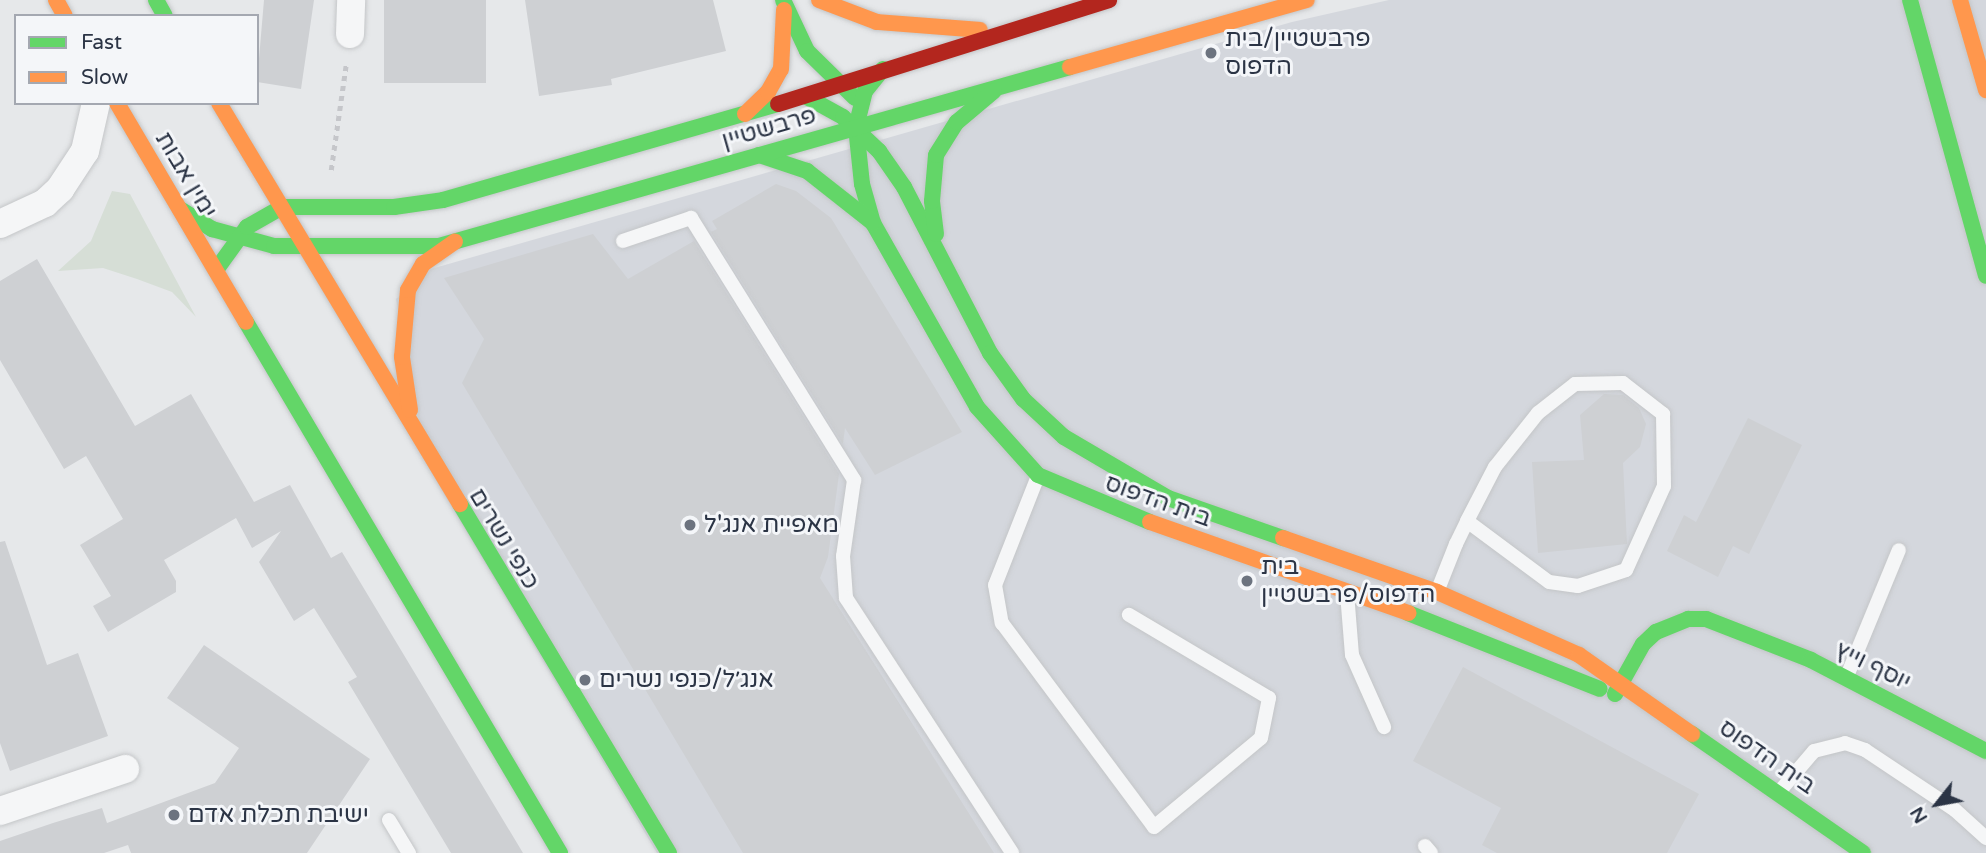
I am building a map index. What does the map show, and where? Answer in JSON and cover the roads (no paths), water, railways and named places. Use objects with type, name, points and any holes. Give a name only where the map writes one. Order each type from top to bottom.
[{"type":"street","points":[[350,34],[351,0]]},
{"type":"street","points":[[819,0],[877,22],[1003,31]]},
{"type":"street","name":"פרבשטיין","points":[[216,270],[237,239],[258,218],[282,207],[383,207],[434,202],[744,115],[1003,31],[1109,0]]},
{"type":"street","name":"פרבשטיין","points":[[180,209],[203,225],[237,239],[305,246],[407,248],[455,242],[1002,84],[1307,0]]},
{"type":"street","points":[[1900,0],[1919,29]]},
{"type":"street","points":[[1910,0],[1986,276]]},
{"type":"street","points":[[783,1],[807,51],[837,85],[861,103],[890,116]]},
{"type":"street","points":[[744,115],[768,92],[781,69],[786,37],[783,1]]},
{"type":"street","points":[[1963,3],[1986,90]]},
{"type":"street","name":"בית הדפוס","points":[[883,69],[861,103],[856,127],[862,184],[873,223],[977,407],[1038,475],[1098,504],[1618,688]]},
{"type":"street","points":[[942,267],[932,201],[936,155],[957,122],[1002,84]]},
{"type":"street","name":"בית הדפוס","points":[[805,96],[856,127],[904,187],[942,267],[990,353],[1023,399],[1064,437],[1105,465],[1168,498],[1437,592],[1545,637],[1618,688],[1642,701],[1779,792],[1863,853]]},
{"type":"street","points":[[0,224],[45,203],[61,189],[85,151],[96,105]]},
{"type":"street","name":"ימין אבות","points":[[118,105],[216,270]]},
{"type":"street","points":[[220,105],[305,246]]},
{"type":"street","points":[[759,155],[807,171],[873,223]]},
{"type":"street","points":[[419,443],[403,376],[405,300],[424,264],[455,242]]},
{"type":"street","name":"כנפי נשרים","points":[[305,246],[419,443],[669,853]]},
{"type":"street","points":[[216,270],[560,853]]},
{"type":"street","name":"יוסף וייץ","points":[[1618,688],[1643,644],[1670,624],[1706,619],[1736,628],[1847,678],[1986,751]]},
{"type":"street","name":"יוסף וייץ","points":[[1681,641],[1700,629],[1736,628]]},
{"type":"street","points":[[1642,701],[1653,679]]},
{"type":"street","points":[[0,811],[125,769]]},
{"type":"lane","points":[[623,241],[691,218],[854,480],[843,556],[846,597],[1012,853]]},
{"type":"lane","points":[[1437,592],[1467,521],[1494,467],[1538,413],[1575,384],[1623,383],[1663,414],[1664,486],[1626,570],[1578,586],[1549,582],[1467,521]]},
{"type":"lane","points":[[1038,475],[995,585],[1002,623],[1154,827],[1261,738],[1269,698],[1129,615]]},
{"type":"lane","points":[[1847,678],[1899,550]]},
{"type":"lane","points":[[1347,592],[1352,655],[1384,727]]},
{"type":"lane","points":[[1779,792],[1814,751],[1845,743],[1865,750],[1955,810],[1986,838]]},
{"type":"lane","points":[[389,820],[409,853]]},
{"type":"place","name":"פרבשטיין/בית הדפוס","points":[[1211,53]]},
{"type":"place","name":"מאפיית אנג'ל","points":[[690,525]]},
{"type":"place","name":"בית הדפוס/פרבשטיין","points":[[1247,581]]},
{"type":"place","name":"אנג׳ל/כנפי נשרים","points":[[585,680]]},
{"type":"place","name":"ישיבת תכלת אדם","points":[[174,815]]}]
